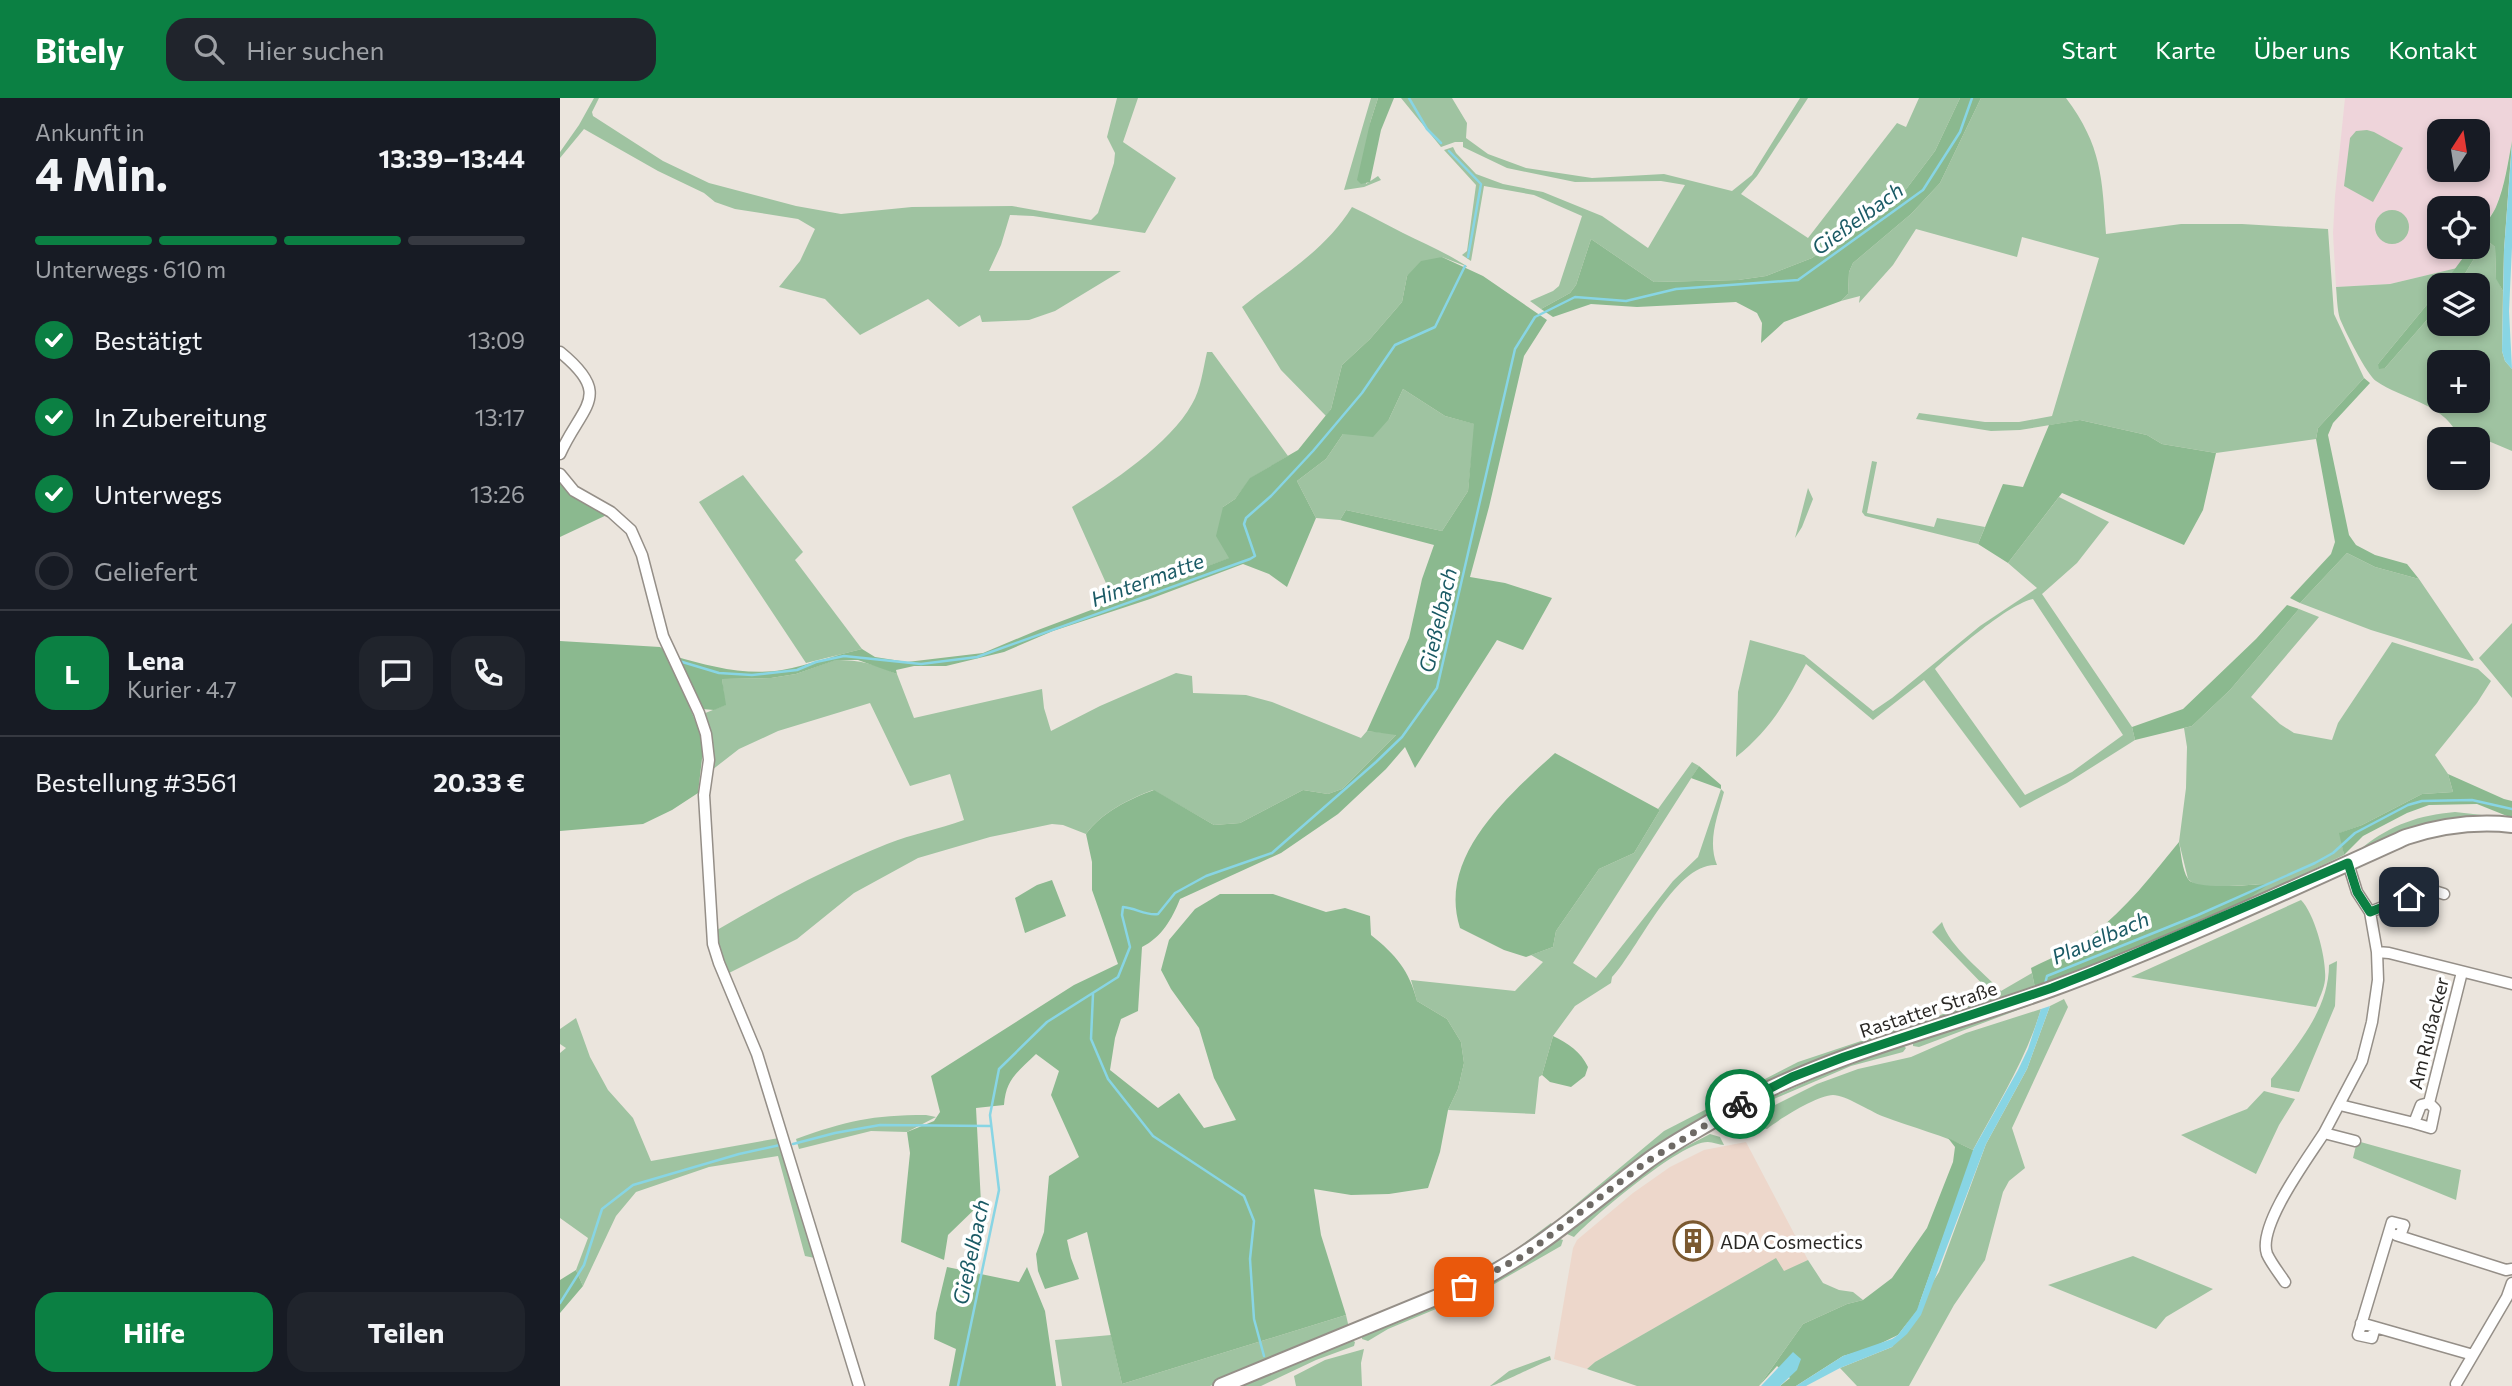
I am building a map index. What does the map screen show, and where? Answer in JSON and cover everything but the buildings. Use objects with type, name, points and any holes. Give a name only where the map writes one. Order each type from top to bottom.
[{"type":"main road","name":"Rastatter Straße","points":[[1222,1386],[1475,1282],[1523,1256],[1646,1162],[1750,1098],[1792,1077],[2046,990],[2151,949],[2406,837],[2429,829],[2464,825],[2512,825]]},
{"type":"street","points":[[560,352],[586,375],[591,391],[587,406],[560,454]]},
{"type":"street","points":[[560,474],[574,491],[611,512],[631,530],[642,555],[663,636],[703,723],[709,760],[704,796],[713,944],[757,1054],[859,1386]]},
{"type":"street","points":[[2285,1282],[2267,1253],[2267,1231],[2285,1195],[2340,1105],[2362,1061],[2372,1022],[2378,980],[2370,912],[2357,892],[2348,863]]},
{"type":"street","points":[[2370,912],[2428,889],[2444,894]]},
{"type":"street","name":"Am Rußacker","points":[[2376,952],[2512,984]]},
{"type":"street","name":"Am Rußacker","points":[[2429,1103],[2462,972]]},
{"type":"street","name":"Am Rußacker","points":[[2429,1103],[2435,1109],[2431,1128],[2414,1123],[2421,1105],[2429,1103]]},
{"type":"street","points":[[2340,1105],[2414,1123]]},
{"type":"street","points":[[2324,1133],[2355,1141]]},
{"type":"street","points":[[2473,1355],[2361,1323],[2388,1232],[2506,1270],[2512,1269]]},
{"type":"street","points":[[2456,1384],[2507,1297],[2512,1283]]},
{"type":"shaded area","points":[[2345,98],[2512,98],[2512,141],[2504,182],[2490,216],[2490,196],[2427,196],[2427,259],[2463,259],[2457,268],[2427,273],[2390,284],[2336,287],[2333,233]]},
{"type":"shaded area","points":[[1746,1142],[1808,1260],[1784,1272],[1775,1259],[1587,1369],[1554,1359],[1573,1248],[1577,1240],[1633,1193],[1670,1167],[1704,1150]]},
{"type":"green space","points":[[594,98],[599,98],[592,112],[593,116],[663,161],[709,183],[796,206],[841,214],[912,207],[1012,206],[1091,220],[1098,213],[1114,163],[1115,153],[1107,137],[1117,98],[1138,98],[1123,142],[1176,178],[1145,233],[1010,215],[1001,245],[989,271],[1121,271],[1055,311],[1029,320],[982,322],[980,315],[959,327],[928,299],[860,335],[825,299],[779,287],[800,261],[815,229],[798,219],[735,209],[715,202],[704,193],[658,171],[584,129],[560,158],[560,152]]},
{"type":"green space","points":[[1371,98],[1378,98],[1370,123],[1366,184],[1378,176],[1381,180],[1364,187],[1344,190]]},
{"type":"green space","points":[[1378,98],[1394,98],[1381,130],[1370,182],[1361,184],[1357,180]]},
{"type":"green space","points":[[1401,98],[1452,98],[1467,123],[1466,138],[1488,154],[1526,168],[1592,178],[1664,174],[1732,191],[1752,175],[1800,98],[1808,98],[1757,176],[1741,194],[1808,238],[1897,123],[1906,127],[1919,98],[1960,98],[1935,151],[1907,188],[1812,258],[1766,276],[1738,280],[1654,282],[1591,239],[1576,285],[1570,293],[1541,309],[1530,301],[1559,286],[1582,216],[1534,195],[1484,186],[1471,261],[1462,255],[1467,251],[1476,185],[1444,150],[1453,147],[1476,174],[1503,184],[1543,192],[1602,216],[1648,248],[1685,185],[1661,181],[1575,182],[1507,168],[1463,147],[1463,142],[1441,147]]},
{"type":"green space","points":[[1960,98],[1981,98],[1940,183],[1911,214],[1853,263],[1849,272],[1848,294],[1841,301],[1784,322],[1761,343],[1762,323],[1757,313],[1736,302],[1637,307],[1591,304],[1553,317],[1541,309],[1570,293],[1576,285],[1591,239],[1654,282],[1738,280],[1766,276],[1812,258],[1907,188],[1935,151]]},
{"type":"green space","points":[[1981,98],[2066,98],[2087,132],[2098,163],[2106,234],[2181,224],[2328,229],[2334,314],[2364,378],[2318,428],[2316,439],[2216,453],[2162,444],[2147,435],[2080,420],[2020,430],[1991,431],[1916,419],[1919,413],[1985,422],[2019,422],[2052,416],[2099,258],[2022,237],[2017,257],[1916,229],[1893,265],[1859,303],[1860,296],[1841,301],[1848,294],[1849,272],[1853,263],[1911,214],[1940,183]]},
{"type":"green space","points":[[2367,130],[2403,148],[2373,202],[2344,186],[2350,138],[2356,131]]},
{"type":"green space","points":[[2512,141],[2503,291],[2496,279],[2495,247],[2490,243],[2490,217],[2499,199]]},
{"type":"green space","points":[[1352,207],[1468,267],[1442,257],[1407,276],[1402,302],[1370,339],[1342,365],[1331,409],[1326,416],[1281,370],[1242,307],[1315,250],[1329,237]]},
{"type":"green space","points":[[2392,210],[2404,215],[2409,227],[2404,239],[2392,244],[2380,239],[2375,227],[2380,215]]},
{"type":"green space","points":[[2490,243],[2495,247],[2496,278],[2503,291],[2502,351],[2505,361],[2512,369],[2512,451],[2490,442],[2490,427],[2453,427],[2438,413],[2490,413],[2490,350],[2427,350],[2427,406],[2386,387],[2372,377],[2340,319],[2336,287],[2390,284],[2427,275],[2427,305],[2378,364],[2385,368],[2427,320],[2427,336],[2490,336],[2490,273],[2465,273],[2474,259],[2490,259]]},
{"type":"green space","points":[[1442,257],[1483,276],[1547,320],[1524,356],[1470,577],[1505,583],[1552,598],[1523,650],[1497,640],[1415,768],[1405,747],[1386,769],[1338,814],[1281,853],[1180,899],[1166,927],[1142,947],[1138,1011],[1121,1019],[1110,1070],[1158,1108],[1179,1093],[1204,1128],[1236,1120],[1214,1078],[1199,1028],[1161,970],[1169,940],[1195,909],[1220,894],[1273,894],[1326,912],[1345,908],[1370,916],[1371,935],[1388,949],[1400,964],[1410,980],[1417,1001],[1447,1019],[1461,1042],[1464,1063],[1458,1089],[1448,1110],[1440,1152],[1428,1188],[1389,1194],[1351,1195],[1314,1189],[1321,1235],[1346,1315],[1122,1384],[1087,1232],[1067,1240],[1079,1279],[1045,1289],[1038,1271],[1036,1254],[1044,1232],[1049,1176],[1079,1157],[1051,1095],[1059,1071],[1036,1054],[1010,1082],[1004,1105],[976,1108],[981,1203],[948,1235],[944,1260],[901,1242],[910,1153],[907,1132],[934,1121],[940,1112],[931,1076],[1074,985],[1118,964],[1092,890],[1092,862],[1086,834],[1099,820],[1125,802],[1154,790],[1214,825],[1240,823],[1303,790],[1328,794],[1342,789],[1396,735],[1367,731],[1409,638],[1422,579],[1434,545],[1340,520],[1346,510],[1442,531],[1468,491],[1474,424],[1445,416],[1403,389],[1389,419],[1373,437],[1343,434],[1326,459],[1297,481],[1316,518],[1287,587],[1269,574],[1243,564],[1053,631],[1004,652],[946,666],[914,666],[896,670],[897,674],[858,660],[836,660],[796,674],[771,678],[722,679],[726,705],[714,710],[702,709],[674,656],[741,671],[768,672],[862,649],[875,657],[907,662],[983,653],[1229,558],[1216,536],[1223,507],[1235,499],[1250,478],[1298,450],[1331,409],[1342,365],[1370,339],[1402,302],[1407,276],[1421,261]]},
{"type":"green space","points":[[2462,259],[2474,259],[2465,273],[2452,273]]},
{"type":"green space","points":[[2457,268],[2453,273],[2436,273]]},
{"type":"green space","points":[[2427,305],[2427,320],[2385,368],[2379,369],[2378,364]]},
{"type":"green space","points":[[1207,352],[1212,352],[1288,456],[1251,478],[1235,499],[1223,507],[1230,558],[1114,601],[1072,507],[1138,462],[1169,434],[1195,398]]},
{"type":"green space","points":[[2364,378],[2370,383],[2333,423],[2328,435],[2349,535],[2356,545],[2375,555],[2407,564],[2419,579],[2375,567],[2347,553],[2300,603],[2290,598],[2331,554],[2335,542],[2316,439],[2318,428]]},
{"type":"green space","points":[[1403,389],[1445,416],[1475,424],[1468,491],[1442,531],[1346,510],[1340,520],[1316,518],[1297,481],[1326,459],[1343,434],[1389,419]]},
{"type":"green space","points":[[2080,420],[2147,435],[2162,444],[2216,453],[2203,510],[2184,545],[2062,493],[2008,563],[1978,544],[2003,484],[2023,487],[2049,425]]},
{"type":"green space","points":[[1872,461],[1877,462],[1867,513],[1934,527],[1937,518],[1985,527],[1978,544],[1865,516],[1862,512]]},
{"type":"green space","points":[[743,475],[803,552],[795,560],[862,649],[806,663],[699,502]]},
{"type":"green space","points":[[560,481],[611,513],[560,537]]},
{"type":"green space","points":[[1808,488],[1813,499],[1795,538]]},
{"type":"green space","points":[[2059,497],[2109,522],[2077,563],[2042,594],[2132,727],[2135,740],[2067,783],[2020,808],[1924,680],[1873,720],[1806,664],[1776,715],[1736,757],[1738,692],[1750,640],[1804,655],[1873,711],[1980,626],[2037,588],[2008,563]],"holes":[[[2033,599],[2123,735],[2072,772],[2025,795],[1935,669],[1997,618]]]},
{"type":"green space","points":[[2347,553],[2375,567],[2419,579],[2474,660],[2371,630],[2300,603]]},
{"type":"green space","points":[[2287,605],[2299,609],[2230,690],[2192,726],[2135,740],[2132,727],[2183,709],[2256,639]]},
{"type":"green space","points":[[2299,609],[2319,617],[2251,697],[2294,733],[2332,740],[2338,723],[2392,642],[2478,669],[2491,681],[2477,703],[2435,755],[2448,774],[2453,792],[2422,794],[2362,825],[2340,833],[2344,855],[2243,903],[2268,884],[2209,887],[2194,884],[2188,879],[2179,842],[2186,788],[2187,747],[2184,728],[2192,726],[2230,690]]},
{"type":"green space","points":[[2512,623],[2512,698],[2479,658]]},
{"type":"green space","points":[[560,641],[660,647],[667,652],[704,742],[698,793],[643,824],[560,831]]},
{"type":"green space","points":[[835,660],[867,663],[897,674],[914,718],[1042,689],[1051,731],[1176,673],[1192,676],[1193,693],[1246,695],[1272,702],[1361,738],[1367,731],[1397,734],[1342,789],[1328,794],[1303,790],[1240,823],[1214,825],[1153,790],[1116,808],[1092,826],[1086,834],[1063,825],[1052,824],[990,837],[918,858],[854,893],[797,939],[727,974],[719,951],[717,930],[800,884],[865,853],[896,840],[964,820],[950,774],[910,786],[870,703],[778,731],[739,749],[712,770],[703,714],[725,705],[722,679],[771,678],[796,674]]},
{"type":"green space","points":[[1555,753],[1660,810],[1634,853],[1599,869],[1556,931],[1553,947],[1526,957],[1504,950],[1460,928],[1456,902],[1459,877],[1481,830],[1517,788]]},
{"type":"green space","points":[[1692,762],[1699,766],[1573,963],[1596,978],[1673,881],[1698,857],[1721,789],[1724,792],[1713,837],[1717,865],[1701,868],[1672,892],[1612,977],[1611,983],[1575,1006],[1553,1036],[1542,1075],[1539,1077],[1535,1114],[1448,1110],[1458,1089],[1464,1063],[1461,1042],[1447,1019],[1417,1001],[1411,980],[1515,991],[1543,962],[1531,955],[1553,947],[1556,931],[1599,869],[1634,853],[1660,810],[1658,809]]},
{"type":"green space","points":[[1699,766],[1721,785],[1721,789],[1691,778]]},
{"type":"green space","points":[[2448,774],[2512,801],[2512,818],[2477,804],[2429,805],[2407,813],[2363,836],[2344,855],[2339,833],[2362,825],[2422,794],[2453,792]]},
{"type":"green space","points":[[2455,812],[2482,815],[2483,819],[2424,826],[2363,847],[2406,822]]},
{"type":"green space","points":[[2179,842],[2184,871],[2193,883],[2213,886],[2269,884],[2243,903],[2194,926],[2035,988],[2031,968],[2079,944],[2117,914]]},
{"type":"green space","points":[[1052,880],[1066,916],[1025,933],[1015,898]]},
{"type":"green space","points":[[2301,900],[2315,926],[2324,961],[2324,983],[2316,1007],[2131,977]]},
{"type":"green space","points":[[1942,922],[1959,950],[2001,991],[2032,973],[2035,988],[1910,1031],[1901,1023],[1930,1019],[1993,995],[1932,932]]},
{"type":"green space","points":[[2337,961],[2335,1006],[2299,1092],[2271,1087],[2271,1079],[2301,1040],[2318,1012],[2328,981],[2329,965]]},
{"type":"green space","points":[[2040,996],[2039,1002],[1919,1047],[1913,1046],[1913,1042]]},
{"type":"green space","points":[[2064,999],[2068,1007],[2012,1128],[2025,1168],[2009,1181],[2003,1192],[1985,1260],[1954,1305],[1909,1386],[1857,1386],[1840,1368],[1892,1347],[1939,1272],[1986,1144],[2027,1069],[2050,1006]]},
{"type":"green space","points":[[2041,1009],[2019,1064],[1973,1150],[1833,1095],[1809,1103],[1767,1129],[1753,1126],[1757,1116],[1765,1110],[1817,1084],[1858,1069],[1911,1057],[1966,1033]]},
{"type":"green space","points":[[576,1018],[590,1057],[608,1090],[633,1118],[651,1161],[779,1138],[815,1258],[805,1256],[778,1156],[709,1167],[636,1192],[616,1216],[583,1286],[576,1270],[588,1238],[560,1218],[560,1053],[566,1048],[560,1044],[560,1029]]},
{"type":"green space","points":[[1893,1021],[1900,1032],[1730,1102],[1707,1115],[1642,1160],[1559,1225],[1556,1221],[1664,1131],[1798,1062],[1888,1032],[1893,1029]]},
{"type":"green space","points":[[1553,1036],[1574,1048],[1588,1067],[1585,1076],[1571,1087],[1550,1082],[1542,1075]]},
{"type":"green space","points":[[1901,1043],[1906,1048],[1903,1052],[1851,1066],[1776,1098],[1759,1108],[1745,1133],[1738,1132],[1736,1120],[1744,1110],[1851,1062]]},
{"type":"green space","points":[[2264,1091],[2295,1099],[2279,1125],[2256,1174],[2181,1135],[2247,1109]]},
{"type":"green space","points":[[926,1115],[936,1117],[907,1132],[871,1131],[799,1149],[796,1139],[860,1120]]},
{"type":"green space","points":[[1710,1134],[1720,1137],[1724,1145],[1708,1142],[1679,1153],[1618,1197],[1574,1237],[1567,1234],[1567,1230],[1649,1166]]},
{"type":"green space","points":[[1948,1138],[1973,1150],[1973,1154],[1917,1310],[1898,1335],[1871,1348],[1843,1356],[1796,1386],[1780,1386],[1790,1378],[1777,1366],[1759,1386],[1803,1324],[1847,1304],[1863,1300],[1892,1278],[1927,1228],[1953,1162],[1955,1147]]},
{"type":"green space","points":[[2357,1141],[2461,1170],[2456,1200],[2353,1158]]},
{"type":"green space","points":[[1551,1223],[1554,1228],[1494,1268],[1357,1325],[1353,1324],[1507,1256]]},
{"type":"green space","points":[[1557,1238],[1563,1240],[1561,1246],[1491,1286],[1388,1329],[1368,1341],[1362,1339],[1362,1334]]},
{"type":"green space","points":[[2133,1256],[2213,1289],[2166,1317],[2156,1329],[2048,1285]]},
{"type":"green space","points":[[1776,1258],[1784,1271],[1808,1260],[1823,1283],[1839,1290],[1853,1292],[1863,1300],[1847,1304],[1803,1324],[1759,1386],[1637,1386],[1587,1369],[1595,1362]]},
{"type":"green space","points":[[947,1267],[1019,1282],[1027,1267],[1045,1311],[1056,1386],[949,1386],[956,1349],[934,1339],[936,1313]]},
{"type":"green space","points":[[576,1270],[583,1286],[560,1313],[560,1280]]},
{"type":"green space","points":[[1346,1315],[1349,1328],[1210,1386],[1062,1386],[1055,1340],[1111,1335],[1122,1384]]},
{"type":"green space","points":[[1351,1339],[1355,1342],[1354,1346],[1316,1360],[1261,1386],[1235,1386]]},
{"type":"green space","points":[[1364,1349],[1361,1363],[1362,1386],[1296,1386],[1294,1376],[1325,1360]]},
{"type":"green space","points":[[1550,1356],[1551,1360],[1490,1386],[1509,1371]]},
{"type":"water","points":[[2512,144],[2509,311],[2512,369],[2505,361],[2502,351],[2504,250]]},
{"type":"water","points":[[2050,1006],[2027,1069],[1986,1144],[1921,1315],[1907,1334],[1892,1347],[1840,1368],[1806,1386],[1796,1386],[1843,1356],[1892,1339],[1917,1310],[1973,1150],[2018,1070],[2041,1009]]},
{"type":"water","points":[[1793,1352],[1801,1359],[1797,1370],[1780,1386],[1761,1386]]},
{"type":"waterway","name":"Hintermatte","points":[[1409,98],[1427,129],[1441,143]]},
{"type":"waterway","name":"Gießelbach","points":[[958,1386],[999,1190],[990,1115],[999,1069],[1047,1022],[1118,977],[1130,947],[1122,915],[1123,907],[1158,914],[1175,893],[1206,876],[1272,853],[1402,737],[1437,688],[1515,349],[1535,317],[1575,297],[1626,301],[1676,289],[1798,280],[1923,190],[1960,132],[1972,98]]},
{"type":"waterway","name":"Hintermatte","points":[[1449,151],[1481,184],[1468,257]]},
{"type":"waterway","name":"Hintermatte","points":[[679,661],[719,673],[752,675],[797,670],[816,662],[844,656],[921,664],[977,657],[1250,559],[1255,556],[1244,524],[1246,518],[1271,496],[1313,451],[1362,393],[1395,345],[1435,327],[1465,266]]},
{"type":"waterway","name":"Plauelbach","points":[[2045,984],[2047,976],[2198,915],[2315,863],[2333,853],[2355,833],[2408,805],[2422,801],[2472,800],[2512,809]]},
{"type":"waterway","points":[[1093,994],[1091,1039],[1108,1079],[1153,1136],[1244,1196],[1254,1221],[1250,1259],[1254,1319],[1264,1356]]},
{"type":"waterway","points":[[793,1144],[880,1125],[990,1126]]},
{"type":"waterway","points":[[560,1303],[584,1265],[602,1209],[633,1185],[780,1145]]},
{"type":"way so far","points":[[1464,1287],[1523,1256],[1646,1162],[1740,1104]]},
{"type":"place","name":"ADA Cosmectics","points":[[1693,1241]]},
{"type":"route","points":[[1740,1104],[1792,1077],[1844,1057],[1908,1038],[2052,988],[2138,954],[2348,863],[2357,892],[2370,912],[2409,897]]}]
